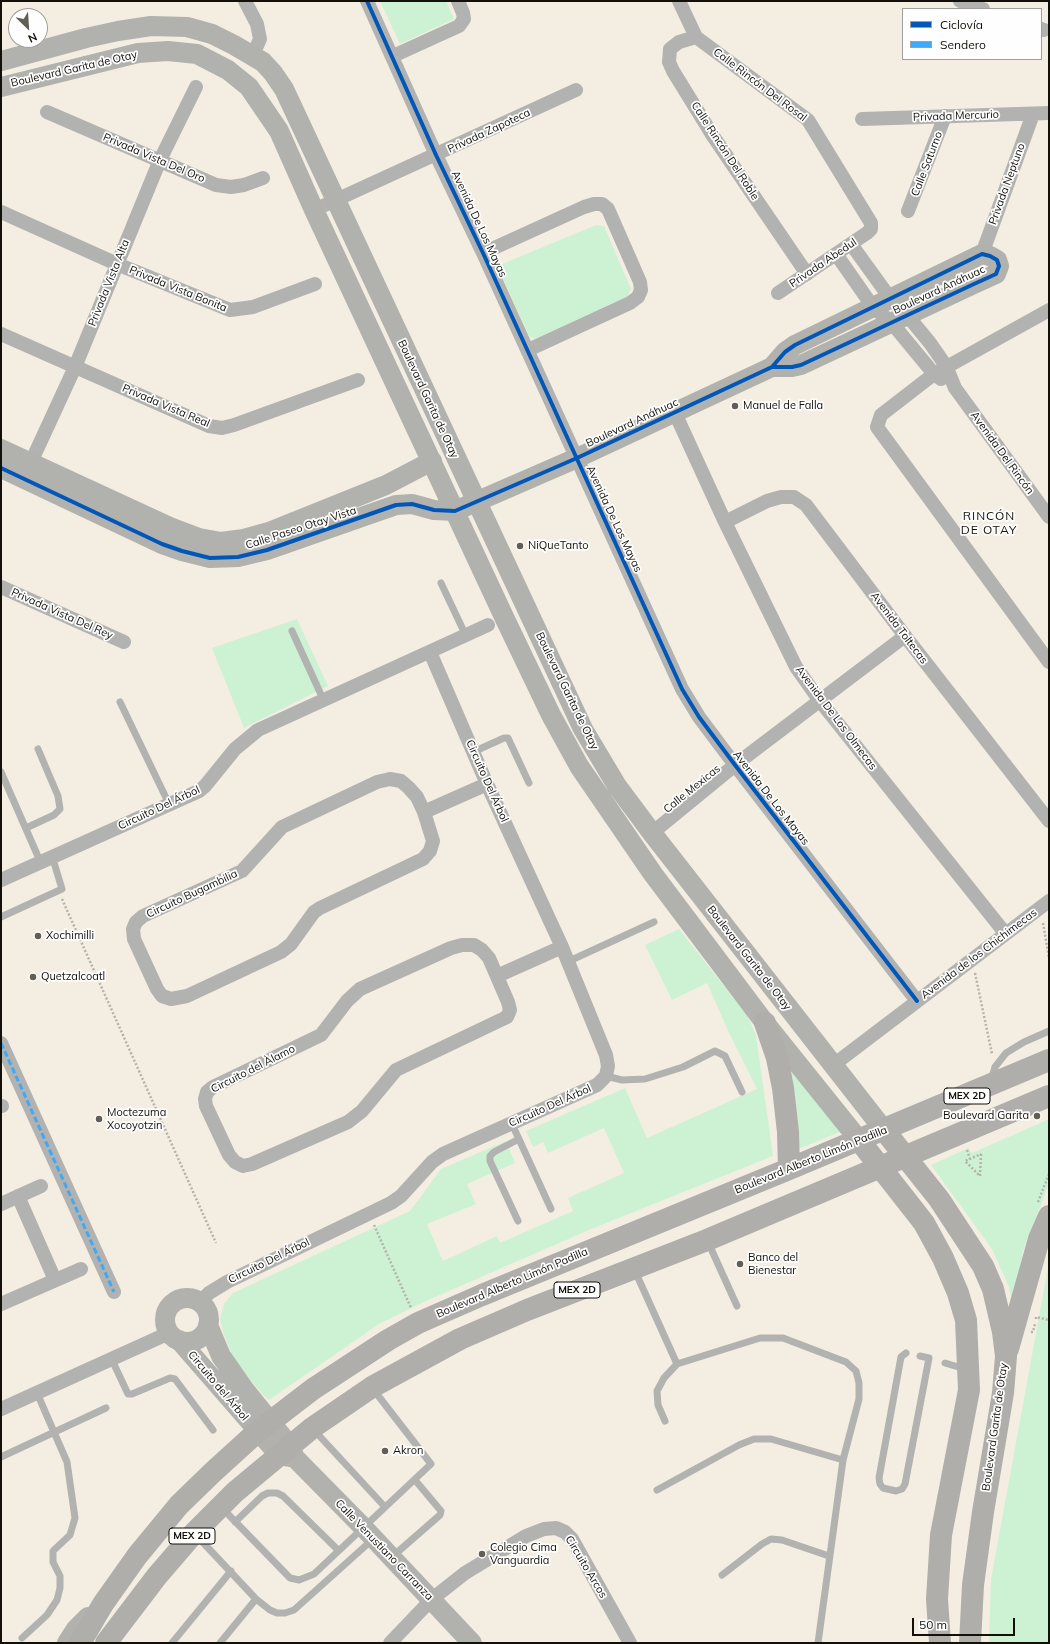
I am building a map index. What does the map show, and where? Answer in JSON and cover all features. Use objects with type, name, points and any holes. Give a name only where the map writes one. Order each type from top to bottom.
[{"type":"highway","points":[[765,1023],[777,1058],[783,1088],[788,1132],[789,1169]]},
{"type":"highway","name":"Boulevard Alberto Limón Padilla","points":[[103,1604],[138,1556],[179,1505],[264,1427],[349,1364],[418,1323],[545,1268],[884,1130],[992,1077],[1049,1060]]},
{"type":"highway","name":"MEX 2D","points":[[112,1638],[157,1576],[194,1533],[220,1507],[288,1453],[312,1428],[372,1387],[460,1339],[633,1268],[707,1240],[1049,1096]]},
{"type":"highway","name":"Boulevard Garita de Otay","points":[[884,1130],[939,1199],[984,1266],[993,1289],[999,1311],[1006,1356],[1003,1392],[982,1512],[973,1585],[970,1643]]},
{"type":"highway","name":"Boulevard Garita de Otay","points":[[859,1140],[881,1166],[924,1223],[943,1258],[955,1286],[966,1320],[969,1380],[941,1535],[937,1599],[940,1643]]},
{"type":"highway","points":[[1006,1356],[1039,1239],[1043,1211]]},
{"type":"highway","points":[[969,1380],[1003,1392]]},
{"type":"highway","name":"MEX 2D","points":[[80,1643],[103,1604]]},
{"type":"main road","name":"Boulevard Garita de Otay","points":[[1,61],[86,38],[151,26],[187,27],[212,34],[253,55],[263,62],[284,89],[583,729],[617,786],[652,833],[832,1066],[884,1130]]},
{"type":"main road","name":"Boulevard Garita de Otay","points":[[1,87],[138,53],[168,51],[197,54],[228,70],[249,87],[263,105],[279,131],[314,210],[515,639],[579,766],[653,874],[765,1023],[859,1140]]},
{"type":"main road","name":"Boulevard Anáhuac","points":[[455,511],[577,458],[772,367],[785,352],[794,345],[982,254],[994,258],[999,266],[996,274],[899,318],[802,365],[792,367],[772,367]]},
{"type":"main road","points":[[963,264],[974,284]]},
{"type":"main road","name":"Calle Paseo Otay Vista","points":[[1,449],[27,471],[166,536],[182,551],[210,558],[238,557],[267,550],[396,505],[412,504],[434,510],[455,511]]},
{"type":"main road","name":"Calle Paseo Otay Vista","points":[[166,536],[198,538],[221,542],[244,539],[269,532],[386,485],[432,461]]},
{"type":"main road","name":"Calle Paseo Otay Vista","points":[[1,468],[27,471]]},
{"type":"main road","points":[[386,485],[396,505]]},
{"type":"main road","points":[[184,1298],[196,1299],[208,1313],[208,1325],[204,1334],[197,1340],[188,1342],[174,1337],[165,1322],[166,1311],[174,1302],[184,1298]]},
{"type":"main road","name":"Circuito del Árbol","points":[[208,1325],[221,1356],[264,1427]]},
{"type":"main road","name":"Circuito del Árbol","points":[[174,1337],[264,1427]]},
{"type":"main road","name":"Calle Venustiano Carranza","points":[[264,1427],[288,1453],[368,1532],[472,1643]]},
{"type":"main road","name":"Boulevard Alberto Limón Padilla","points":[[67,1643],[84,1621],[103,1604]]},
{"type":"street","points":[[246,1],[257,24],[260,39],[253,55]]},
{"type":"street","name":"Avenida De Los Mayas","points":[[367,1],[393,56],[436,155],[484,253],[682,689],[699,717],[916,1001]]},
{"type":"street","points":[[393,56],[459,26],[464,19],[458,1]]},
{"type":"street","name":"Calle Rincón Del Rosal","points":[[679,1],[696,37],[808,120],[871,223],[871,229],[867,233]]},
{"type":"street","points":[[960,1],[980,8]]},
{"type":"street","name":"Calle Rincón Del Roble","points":[[696,37],[679,42],[670,49],[669,62],[673,71],[713,136],[807,274]]},
{"type":"street","name":"Privada Vista Alta","points":[[27,471],[75,367],[160,160],[196,87]]},
{"type":"street","name":"Privada Zapoteca","points":[[314,210],[576,90]]},
{"type":"street","name":"Privada Vista Del Oro","points":[[48,112],[216,184],[230,188],[263,178]]},
{"type":"street","name":"Privada Mercurio","points":[[862,119],[1049,113]]},
{"type":"street","name":"Privada Neptuno","points":[[982,254],[1033,114]]},
{"type":"street","name":"Calle Saturno","points":[[908,211],[945,116]]},
{"type":"street","points":[[484,253],[584,206],[602,204],[608,210],[640,282],[641,290],[638,297],[528,350]]},
{"type":"street","name":"Privada Vista Bonita","points":[[1,212],[117,264],[230,310],[242,310],[315,284]]},
{"type":"street","name":"Privada Abedul","points":[[778,293],[867,233]]},
{"type":"street","points":[[851,244],[882,303]]},
{"type":"street","points":[[836,254],[882,303],[899,318]]},
{"type":"street","points":[[1049,310],[934,374],[881,415],[877,427],[1049,662]]},
{"type":"street","name":"Avenida Del Rincón","points":[[899,318],[930,342],[946,366],[955,388],[1049,517]]},
{"type":"street","name":"Avenida Del Rincón","points":[[899,318],[934,374],[955,388]]},
{"type":"street","name":"Privada Vista Real","points":[[1,334],[208,426],[222,428],[358,380]]},
{"type":"street","name":"Avenida De Los Olmecas","points":[[675,413],[788,653],[820,701],[1005,933]]},
{"type":"street","name":"Avenida Toltecas","points":[[725,522],[767,501],[781,497],[794,497],[806,505],[905,636],[1049,821]]},
{"type":"street","name":"Privada Vista Del Rey","points":[[1,587],[124,642]]},
{"type":"street","name":"Circuito Del Árbol","points":[[1,880],[46,858],[169,804],[205,786],[235,749],[258,730],[323,699],[488,625]]},
{"type":"street","name":"Calle Mexicas","points":[[652,833],[735,765],[905,636]]},
{"type":"street","name":"Circuito Del Árbol","points":[[200,1302],[209,1293],[226,1282],[401,1196],[432,1162],[443,1154],[597,1085],[606,1076],[608,1066],[606,1055],[562,947],[487,784],[430,652]]},
{"type":"street","name":"Circuito Bugambilia","points":[[390,779],[401,781],[416,797],[424,812],[433,841],[430,851],[423,860],[320,908],[314,912],[291,944],[281,952],[182,997],[171,999],[162,996],[157,989],[134,939],[133,929],[136,922],[143,916],[242,870],[282,827],[377,782],[390,779]]},
{"type":"street","points":[[424,812],[487,784]]},
{"type":"street","name":"Avenida de los Chichimecas","points":[[832,1066],[1045,904]]},
{"type":"street","name":"Circuito del Àlamo","points":[[474,945],[482,950],[489,958],[497,976],[510,1010],[507,1017],[396,1070],[362,1111],[348,1122],[252,1164],[243,1166],[235,1162],[229,1155],[206,1106],[205,1099],[207,1092],[213,1087],[321,1035],[347,1001],[360,989],[451,948],[474,945]]},
{"type":"street","points":[[497,976],[562,947]]},
{"type":"street","points":[[1,1044],[114,1292]]},
{"type":"street","points":[[1,1204],[41,1186]]},
{"type":"street","points":[[18,1196],[56,1280]]},
{"type":"street","points":[[1,1304],[81,1269]]},
{"type":"street","points":[[1,1409],[112,1360],[174,1337]]},
{"type":"street","name":"Circuito Arcos","points":[[390,1643],[432,1599],[465,1573],[526,1536],[544,1529],[556,1528],[565,1532],[572,1539],[630,1643]]},
{"type":"lane","points":[[441,582],[466,636]]},
{"type":"lane","points":[[292,632],[323,699]]},
{"type":"lane","points":[[120,702],[169,804]]},
{"type":"lane","points":[[473,752],[504,738],[508,738],[529,783]]},
{"type":"lane","points":[[26,828],[54,815],[60,809],[58,796],[38,749]]},
{"type":"lane","points":[[1,772],[26,828],[62,886],[59,891],[1,917]]},
{"type":"lane","points":[[568,962],[654,922]]},
{"type":"lane","points":[[992,1077],[1006,1053],[1024,1042],[1049,1031]]},
{"type":"lane","points":[[606,1076],[622,1080],[645,1078],[683,1066],[715,1051],[725,1056],[742,1092]]},
{"type":"lane","points":[[512,1124],[551,1209]]},
{"type":"lane","points":[[518,1221],[490,1161],[490,1156],[494,1152],[520,1139]]},
{"type":"lane","points":[[707,1240],[737,1306]]},
{"type":"lane","points":[[633,1268],[677,1364]]},
{"type":"lane","points":[[665,1421],[658,1405],[657,1391],[664,1378],[677,1364],[760,1338],[783,1338],[846,1362],[856,1371],[859,1383],[859,1399],[843,1460],[818,1643]]},
{"type":"lane","points":[[906,1353],[900,1358],[879,1478],[880,1484],[883,1488],[896,1491],[902,1489],[905,1484],[930,1358],[920,1356]]},
{"type":"lane","points":[[112,1360],[128,1394],[132,1394],[170,1378],[175,1378],[212,1430]]},
{"type":"lane","points":[[945,1363],[969,1380]]},
{"type":"lane","points":[[194,1533],[256,1599],[270,1610],[277,1613],[286,1613],[294,1610],[368,1532],[385,1507],[431,1464],[372,1387]]},
{"type":"lane","points":[[22,1638],[47,1615],[57,1600],[60,1576],[52,1557],[53,1551],[70,1535],[75,1518],[70,1472],[37,1393]]},
{"type":"lane","points":[[1,1456],[106,1408]]},
{"type":"lane","points":[[312,1428],[385,1507]]},
{"type":"lane","points":[[657,1490],[739,1445],[754,1440],[771,1439],[843,1460]]},
{"type":"lane","points":[[391,1557],[440,1515],[441,1511],[415,1480]]},
{"type":"lane","points":[[236,1522],[262,1496],[268,1493],[277,1493],[283,1496],[338,1550]]},
{"type":"lane","points":[[220,1507],[290,1578],[306,1578],[314,1574],[338,1550],[368,1532]]},
{"type":"lane","points":[[722,1575],[762,1544],[771,1539],[782,1540],[829,1556]]},
{"type":"lane","points":[[172,1643],[231,1571]]},
{"type":"lane","points":[[220,1643],[256,1599]]},
{"type":"path","points":[[59,891],[216,1244]]},
{"type":"path","points":[[1045,904],[1049,958]]},
{"type":"path","points":[[972,959],[992,1077]]},
{"type":"path","points":[[968,1154],[970,1159]]},
{"type":"path","points":[[981,1154],[980,1176],[965,1161],[970,1159],[981,1154]]},
{"type":"path","points":[[1043,1211],[1049,1174]]},
{"type":"path","points":[[369,1213],[418,1323]]},
{"type":"green space","points":[[380,1],[446,1],[454,19],[400,44]]},
{"type":"green space","points":[[596,225],[604,226],[631,289],[627,297],[535,339],[529,336],[499,270],[502,264]]},
{"type":"green space","points":[[297,619],[328,686],[244,728],[212,648]]},
{"type":"green space","points":[[679,929],[747,1015],[756,1035],[773,1156],[589,1230],[426,1301],[379,1324],[269,1400],[263,1395],[232,1355],[223,1332],[220,1319],[224,1304],[233,1293],[410,1211],[441,1169],[506,1141],[515,1163],[467,1184],[476,1204],[427,1224],[443,1261],[497,1236],[500,1243],[573,1211],[568,1198],[624,1173],[604,1128],[548,1153],[543,1142],[533,1147],[526,1131],[625,1088],[647,1138],[757,1089],[730,1035],[707,983],[672,1000],[645,945]]},
{"type":"green space","points":[[782,1055],[842,1131],[796,1150]]},
{"type":"green space","points":[[1049,1119],[1049,1184],[1023,1251],[1013,1304],[1008,1285],[992,1249],[931,1165],[968,1148],[972,1153]]},
{"type":"green space","points":[[1049,1262],[1049,1643],[989,1643],[991,1579]]},
{"type":"marked path","points":[[1,1043],[114,1292]]},
{"type":"cycle path","points":[[367,1],[436,155],[483,253],[682,689],[699,717],[735,765],[917,1001]]},
{"type":"cycle path","points":[[1,468],[162,544],[210,558],[238,557],[267,550],[396,505],[412,504],[434,510],[455,511],[577,458],[772,367],[785,352],[795,345],[982,254],[997,260],[999,266],[996,274],[801,365],[792,367],[772,367]]},
{"type":"place","name":"Manuel de Falla","points":[[735,406]]},
{"type":"place","name":"NiQueTanto","points":[[520,546]]},
{"type":"place","name":"Xochimilli","points":[[38,936]]},
{"type":"place","name":"Quetzalcoatl","points":[[33,977]]},
{"type":"place","name":"Boulevard Garita","points":[[1037,1116]]},
{"type":"place","name":"Moctezuma Xocoyotzin","points":[[99,1119]]},
{"type":"place","name":"Banco del Bienestar","points":[[740,1264]]},
{"type":"place","name":"Akron","points":[[385,1451]]},
{"type":"place","name":"Colegio Cima Vanguardia","points":[[482,1554]]},
{"type":"district","name":"RINCÓN DE OTAY","points":[[989,523]]}]
